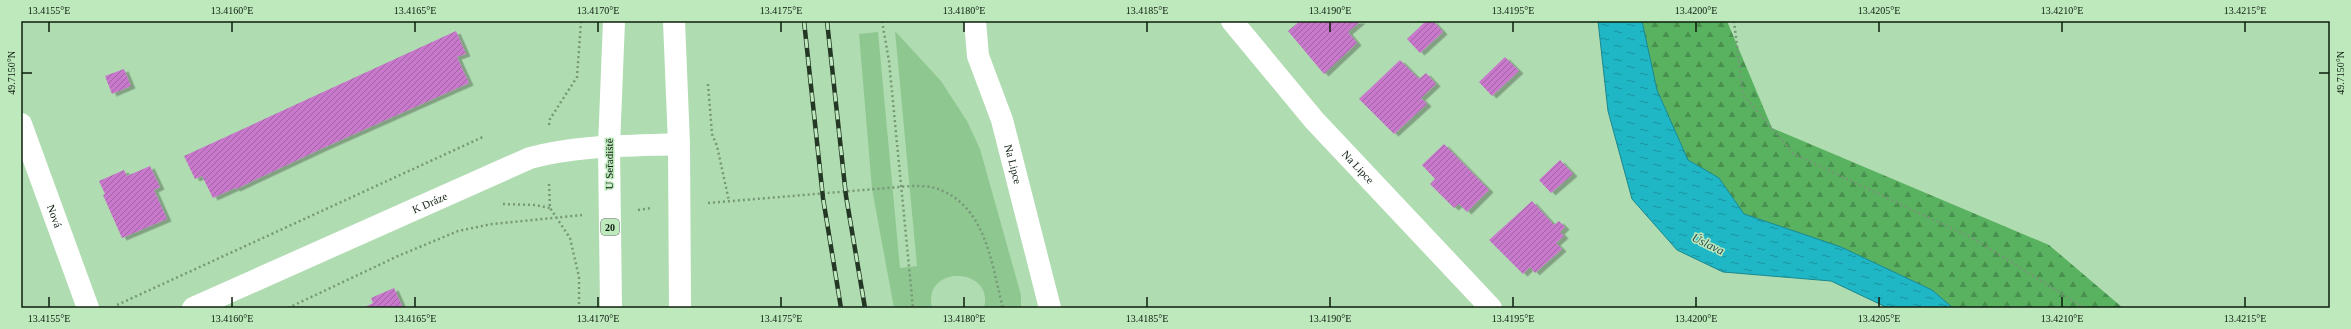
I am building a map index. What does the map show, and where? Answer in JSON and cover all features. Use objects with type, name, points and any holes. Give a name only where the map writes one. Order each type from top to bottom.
[{"type":"main road","name":"U Seřadiště","points":[[611,308],[609,146],[614,21]]},
{"type":"main road","points":[[674,21],[679,144],[680,308]]},
{"type":"main road","name":"Na Lipce","points":[[975,21],[978,56],[1002,120],[1050,308]]},
{"type":"main road","name":"Na Lipce","points":[[1232,21],[1314,120],[1491,308]]},
{"type":"main road","name":"Nová","points":[[21,124],[88,308]]},
{"type":"main road","name":"K Dráze","points":[[193,308],[514,163],[547,153],[609,146],[679,144]]},
{"type":"path","points":[[882,21],[897,140],[913,308]]},
{"type":"path","points":[[1734,21],[1743,94],[1794,154],[1974,239],[2085,308]]},
{"type":"path","points":[[708,96],[712,134],[717,146],[729,201]]},
{"type":"path","points":[[110,308],[485,136]]},
{"type":"path","points":[[707,203],[911,186],[934,188],[956,197],[972,212],[982,232],[1003,308]]},
{"type":"path","points":[[636,210],[652,208]]},
{"type":"path","points":[[288,308],[402,254],[466,229],[589,214]]},
{"type":"green space","points":[[1642,21],[1727,21],[1772,128],[2049,245],[2123,308],[1953,308],[1932,290],[1841,247],[1744,214],[1719,178],[1688,160],[1657,90]]},
{"type":"green space","points":[[895,31],[941,81],[967,121],[980,149],[1021,295],[1021,308],[984,308],[985,294],[979,285],[970,278],[958,276],[947,278],[937,284],[932,294],[932,308],[894,308],[872,189],[859,34],[878,32],[900,268],[917,266]]},
{"type":"water","name":"Úslava","points":[[1598,21],[1642,21],[1657,90],[1688,160],[1719,178],[1744,214],[1841,247],[1932,290],[1953,308],[1888,308],[1831,281],[1723,272],[1677,250],[1632,199],[1608,111]]},
{"type":"building","points":[[1300,21],[1361,21],[1348,32],[1357,43],[1324,74],[1288,31]]},
{"type":"building","points":[[1426,21],[1433,21],[1443,32],[1420,53],[1407,39]]},
{"type":"building","points":[[456,31],[466,54],[457,57],[469,83],[323,148],[236,189],[235,188],[213,198],[202,176],[195,179],[184,156]]},
{"type":"building","points":[[1505,57],[1519,71],[1492,96],[1479,82]]},
{"type":"building","points":[[1400,60],[1419,79],[1426,73],[1436,84],[1421,98],[1427,104],[1394,134],[1359,99]]},
{"type":"building","points":[[124,69],[131,86],[112,94],[105,76]]},
{"type":"building","points":[[1444,144],[1489,190],[1467,212],[1459,204],[1454,208],[1430,184],[1435,179],[1422,165]]},
{"type":"building","points":[[1560,160],[1573,174],[1551,193],[1539,180]]},
{"type":"building","points":[[150,166],[160,187],[154,190],[167,219],[122,238],[103,195],[105,194],[99,181],[124,170],[127,176]]},
{"type":"building","points":[[1532,201],[1554,225],[1559,221],[1565,227],[1560,232],[1564,236],[1556,243],[1562,249],[1535,273],[1530,267],[1523,274],[1489,240]]},
{"type":"building","points":[[394,288],[403,308],[363,308],[373,303],[371,298]]},
{"type":"railway","points":[[804,21],[823,198],[841,308]]},
{"type":"railway","points":[[827,21],[846,196],[865,308]]}]
